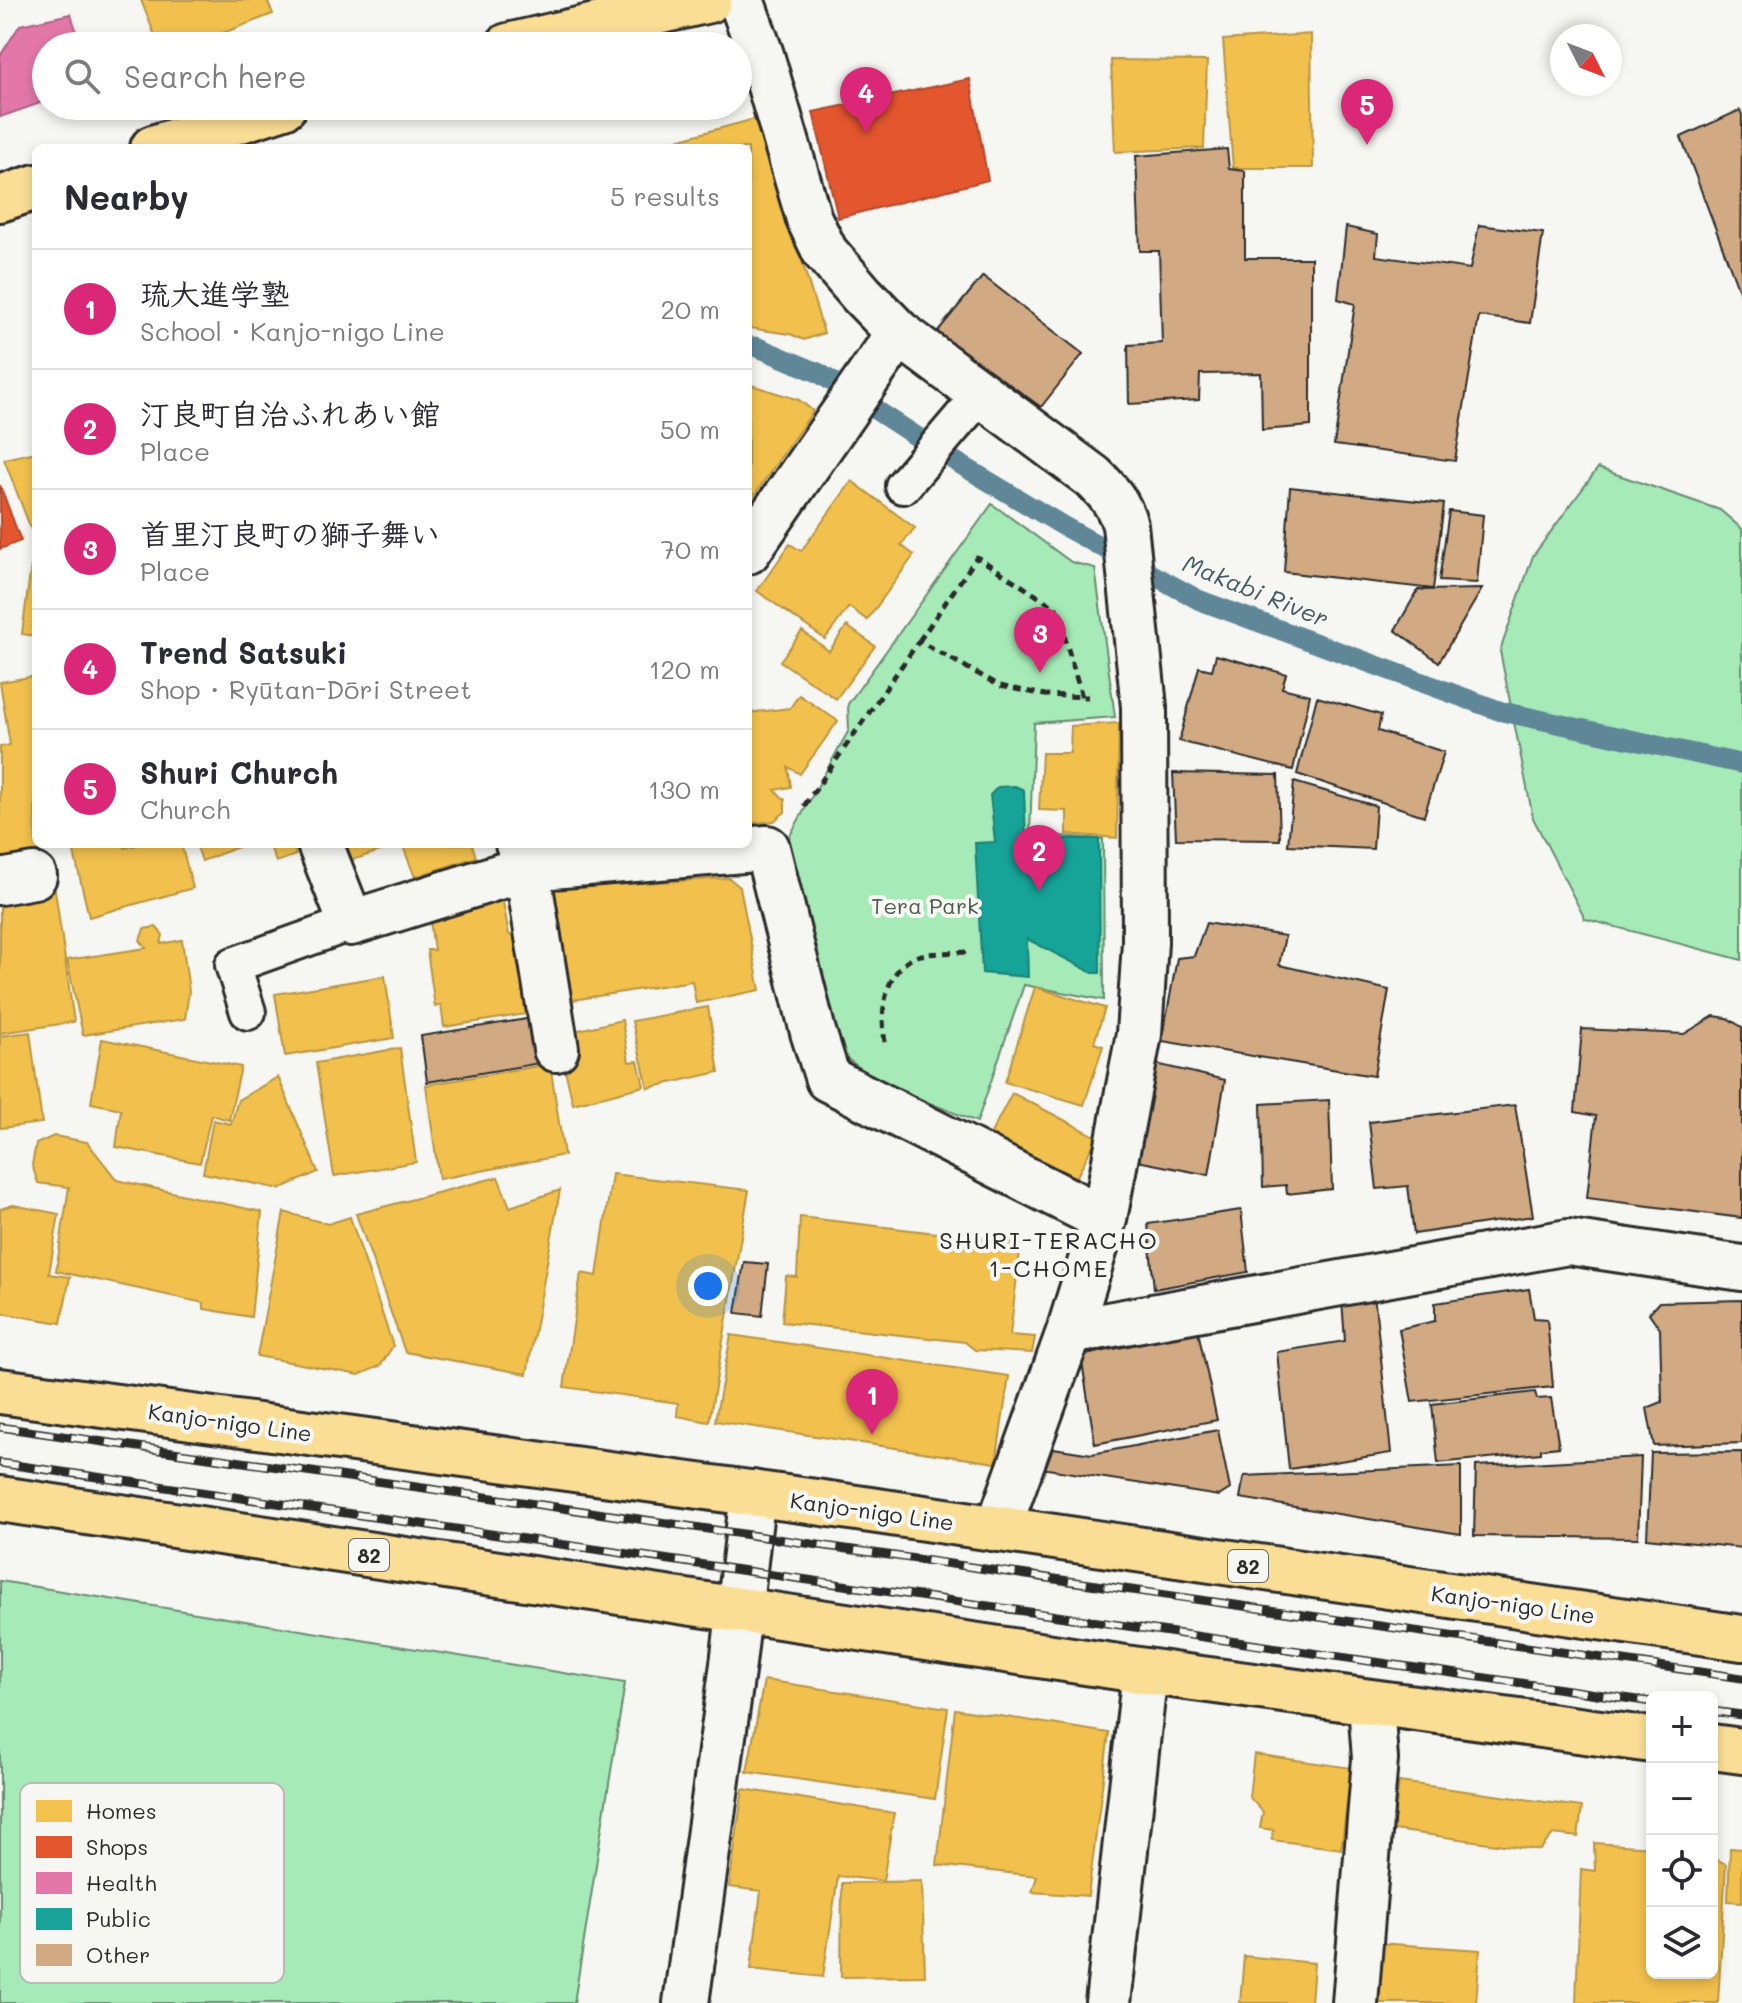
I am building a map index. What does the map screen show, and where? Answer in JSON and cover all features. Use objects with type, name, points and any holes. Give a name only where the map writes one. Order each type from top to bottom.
[{"type":"main road","points":[[569,32],[709,0]]},
{"type":"main road","points":[[165,144],[240,120]]},
{"type":"main road","points":[[0,199],[32,188]]},
{"type":"main road","name":"Kanjo-nigo Line","points":[[0,1391],[753,1493],[1742,1638]]},
{"type":"main road","name":"82","points":[[0,1499],[1371,1704],[1646,1739]]},
{"type":"main road","points":[[1718,1748],[1742,1751]]},
{"type":"street","points":[[741,0],[761,55],[809,219],[825,252],[899,333],[1093,477],[1111,494],[1125,525],[1144,707],[1145,942],[1140,1019],[1104,1219],[1069,1332],[998,1529]]},
{"type":"street","points":[[752,545],[899,333]]},
{"type":"street","points":[[322,848],[351,923],[522,856],[767,848],[813,1032],[828,1079],[1104,1219]]},
{"type":"street","points":[[522,856],[556,1049]]},
{"type":"street","points":[[1069,1332],[1568,1242],[1742,1268]]},
{"type":"street","points":[[686,2003],[753,1493]]},
{"type":"street","points":[[1108,2003],[1145,1671]]},
{"type":"street","points":[[1355,2003],[1375,1759],[1371,1704]]},
{"type":"lane","points":[[903,486],[982,393]]},
{"type":"lane","points":[[248,1012],[233,965],[351,923]]},
{"type":"path","points":[[769,856],[977,557],[1056,608],[1082,697]]},
{"type":"path","points":[[919,641],[1000,686],[1045,695],[1103,698],[1144,707]]},
{"type":"path","points":[[891,1110],[893,1088],[882,1025],[885,996],[896,973],[916,957],[967,952]]},
{"type":"green space","points":[[1598,468],[1720,510],[1742,529],[1742,960],[1585,919],[1533,818],[1500,651],[1533,556]]},
{"type":"green space","name":"Tera Park","points":[[992,504],[1071,562],[1095,568],[1115,717],[1034,723],[1030,834],[1103,839],[1104,1000],[1024,985],[977,1122],[880,1083],[837,1051],[782,850],[849,730],[848,704]]},
{"type":"green space","points":[[0,1581],[625,1683],[574,2003],[0,2003]]},
{"type":"building: Homes","points":[[141,0],[267,0],[273,14],[226,32],[154,32]]},
{"type":"building: Homes","points":[[1311,34],[1313,168],[1233,168],[1223,40]]},
{"type":"building: Homes","points":[[1111,60],[1207,61],[1204,148],[1115,152]]},
{"type":"building: Homes","points":[[758,118],[824,333],[804,340],[790,334],[752,329],[752,144],[678,144],[677,140]]},
{"type":"building: Homes","points":[[752,385],[799,400],[813,411],[752,498]]},
{"type":"building: Homes","points":[[32,453],[32,532],[4,459]]},
{"type":"building: Homes","points":[[852,481],[915,528],[901,545],[914,555],[867,620],[849,607],[825,639],[757,591],[790,544],[801,551]]},
{"type":"building: Homes","points":[[31,566],[32,635],[22,634]]},
{"type":"building: Homes","points":[[847,626],[875,646],[836,699],[780,661],[802,631],[829,651]]},
{"type":"building: Homes","points":[[32,677],[32,848],[39,848],[40,853],[0,858],[0,747],[10,745],[0,682]]},
{"type":"building: Homes","points":[[799,695],[838,721],[800,774],[788,767],[791,787],[775,790],[785,800],[785,812],[774,821],[752,824],[752,713],[790,708]]},
{"type":"building: Homes","points":[[1119,723],[1117,838],[1067,834],[1067,811],[1039,810],[1042,753],[1070,753],[1071,726]]},
{"type":"building: Homes","points":[[73,848],[182,848],[193,888],[89,917]]},
{"type":"building: Homes","points":[[197,848],[236,848],[202,861]]},
{"type":"building: Homes","points":[[271,848],[293,848],[296,855],[276,862]]},
{"type":"building: Homes","points":[[348,848],[390,848],[352,860]]},
{"type":"building: Homes","points":[[404,848],[473,848],[476,857],[415,877]]},
{"type":"building: Homes","points":[[729,878],[740,887],[760,990],[696,1003],[692,981],[560,1002],[538,889]]},
{"type":"building: Homes","points":[[55,890],[74,1022],[0,1033],[0,898]]},
{"type":"building: Homes","points":[[501,891],[509,935],[520,934],[533,1013],[444,1027],[441,1005],[435,1007],[427,950],[434,950],[428,907]]},
{"type":"building: Homes","points":[[156,927],[163,935],[161,944],[182,940],[189,991],[185,1019],[83,1035],[67,960],[146,948],[140,940],[144,929]]},
{"type":"building: Homes","points":[[385,976],[394,1038],[285,1056],[275,994]]},
{"type":"building: Homes","points":[[1035,987],[1105,1008],[1094,1043],[1103,1046],[1084,1105],[1005,1082]]},
{"type":"building: Homes","points":[[708,1007],[719,1072],[648,1088],[632,1021]]},
{"type":"building: Homes","points":[[622,1020],[629,1062],[638,1061],[644,1086],[573,1104],[557,1035]]},
{"type":"building: Homes","points":[[30,1032],[42,1123],[0,1128],[0,1036]]},
{"type":"building: Homes","points":[[102,1039],[241,1067],[229,1120],[211,1115],[200,1163],[116,1147],[121,1109],[91,1103]]},
{"type":"building: Homes","points":[[400,1048],[416,1162],[334,1176],[316,1063]]},
{"type":"building: Homes","points":[[550,1064],[564,1155],[439,1179],[426,1085]]},
{"type":"building: Homes","points":[[278,1077],[318,1172],[280,1189],[203,1173],[213,1120],[231,1124],[238,1100]]},
{"type":"building: Homes","points":[[1012,1093],[1097,1137],[1076,1178],[990,1135]]},
{"type":"building: Homes","points":[[54,1136],[87,1142],[117,1180],[262,1212],[251,1317],[204,1309],[204,1303],[56,1271],[69,1187],[38,1183],[32,1165],[36,1144]]},
{"type":"building: Homes","points":[[612,1174],[749,1190],[709,1422],[677,1416],[678,1403],[564,1387],[581,1273],[597,1276]]},
{"type":"building: Homes","points":[[498,1177],[510,1207],[560,1190],[527,1374],[405,1352],[356,1214]]},
{"type":"building: Homes","points":[[13,1205],[59,1214],[49,1274],[70,1277],[61,1323],[0,1313],[0,1209]]},
{"type":"building: Homes","points":[[284,1212],[328,1224],[350,1217],[393,1346],[380,1366],[359,1375],[257,1356]]},
{"type":"building: Homes","points":[[800,1217],[1021,1243],[1010,1335],[1035,1337],[1032,1353],[975,1350],[965,1342],[782,1322],[786,1276],[797,1277]]},
{"type":"building: Homes","points":[[731,1335],[1009,1376],[996,1463],[715,1421]]},
{"type":"building: Homes","points":[[764,1680],[948,1708],[935,1799],[747,1772]]},
{"type":"building: Homes","points":[[955,1709],[1109,1733],[1088,1896],[1032,1892],[1037,1876],[937,1865]]},
{"type":"building: Homes","points":[[1254,1754],[1352,1768],[1341,1849],[1272,1840],[1274,1830],[1260,1828],[1263,1812],[1249,1797]]},
{"type":"building: Homes","points":[[1399,1782],[1582,1807],[1578,1837],[1553,1834],[1540,1850],[1393,1830]]},
{"type":"building: Homes","points":[[743,1789],[894,1813],[883,1881],[838,1876],[823,1977],[751,1969],[761,1891],[729,1887]]},
{"type":"building: Homes","points":[[1594,1843],[1646,1847],[1646,1979],[1718,1979],[1718,1860],[1726,1864],[1718,2003],[1576,2003],[1581,1869],[1595,1871]]},
{"type":"building: Homes","points":[[1730,1848],[1742,1849],[1742,1902],[1728,1901]]},
{"type":"building: Homes","points":[[922,1881],[925,1976],[841,1977],[842,1883]]},
{"type":"building: Homes","points":[[1377,1943],[1480,1950],[1476,2003],[1380,2003],[1380,1998],[1372,1997]]},
{"type":"building: Homes","points":[[1244,1956],[1314,1963],[1311,2003],[1240,2003]]},
{"type":"building: Shops","points":[[970,79],[988,180],[838,218],[813,112]]},
{"type":"building: Shops","points":[[0,485],[21,541],[0,549]]},
{"type":"building: Health","points":[[71,14],[77,32],[32,32],[32,106],[0,117],[0,56],[20,25]]},
{"type":"building: Public","points":[[1015,786],[1024,790],[1026,839],[1099,839],[1100,973],[1093,973],[1027,939],[1028,977],[982,973],[975,843],[995,842],[990,795],[998,787]]},
{"type":"building: Other","points":[[1740,110],[1742,115],[1741,296],[1681,137]]},
{"type":"building: Other","points":[[1227,149],[1229,169],[1245,171],[1245,258],[1311,258],[1311,426],[1262,430],[1261,373],[1200,374],[1199,400],[1129,404],[1128,345],[1162,343],[1159,251],[1140,251],[1136,156]]},
{"type":"building: Other","points":[[1479,225],[1543,233],[1530,323],[1479,316],[1455,461],[1334,445],[1355,304],[1338,299],[1346,227],[1378,234],[1376,256],[1470,269]]},
{"type":"building: Other","points":[[983,276],[1083,354],[1041,407],[937,332]]},
{"type":"building: Other","points":[[1290,487],[1444,504],[1433,589],[1284,572]]},
{"type":"building: Other","points":[[1449,511],[1483,515],[1477,583],[1439,581]]},
{"type":"building: Other","points":[[1482,589],[1439,662],[1395,630],[1418,590]]},
{"type":"building: Other","points":[[1216,655],[1286,674],[1282,688],[1310,695],[1293,770],[1179,741],[1199,667],[1212,670]]},
{"type":"building: Other","points":[[1317,697],[1381,715],[1378,731],[1444,752],[1424,816],[1297,774]]},
{"type":"building: Other","points":[[1173,773],[1278,775],[1280,840],[1176,839]]},
{"type":"building: Other","points":[[1294,782],[1376,806],[1373,849],[1288,845]]},
{"type":"building: Other","points":[[1206,923],[1285,936],[1279,965],[1389,990],[1374,1076],[1162,1041],[1177,958],[1194,956]]},
{"type":"building: Other","points":[[1714,1016],[1727,1018],[1742,1027],[1742,1218],[1587,1198],[1596,1116],[1575,1112],[1582,1029],[1684,1034]]},
{"type":"building: Other","points":[[533,1018],[540,1063],[427,1082],[421,1036]]},
{"type":"building: Other","points":[[1156,1064],[1225,1080],[1209,1175],[1137,1161]]},
{"type":"building: Other","points":[[1329,1100],[1332,1189],[1287,1194],[1286,1185],[1263,1187],[1261,1104]]},
{"type":"building: Other","points":[[1515,1105],[1533,1216],[1414,1234],[1408,1186],[1377,1189],[1369,1122]]},
{"type":"building: Other","points":[[1241,1210],[1248,1272],[1154,1289],[1148,1224]]},
{"type":"building: Other","points":[[744,1262],[768,1264],[762,1316],[736,1313]]},
{"type":"building: Other","points":[[1529,1289],[1534,1318],[1547,1319],[1553,1387],[1412,1402],[1399,1329],[1435,1321],[1435,1303]]},
{"type":"building: Other","points":[[1374,1294],[1391,1453],[1289,1469],[1277,1352],[1345,1341],[1342,1300]]},
{"type":"building: Other","points":[[1742,1300],[1742,1443],[1654,1446],[1647,1408],[1662,1402],[1660,1329],[1649,1313],[1659,1302]]},
{"type":"building: Other","points":[[1198,1331],[1217,1420],[1095,1444],[1081,1356]]},
{"type":"building: Other","points":[[1535,1392],[1537,1399],[1551,1398],[1559,1447],[1541,1449],[1541,1453],[1438,1463],[1432,1404]]},
{"type":"building: Other","points":[[1218,1430],[1230,1489],[1219,1496],[1041,1468],[1046,1447],[1092,1454]]},
{"type":"building: Other","points":[[1742,1452],[1742,1548],[1647,1538],[1651,1453]]},
{"type":"building: Other","points":[[1641,1457],[1638,1538],[1474,1536],[1476,1466]]},
{"type":"building: Other","points":[[1461,1466],[1461,1534],[1240,1498],[1244,1476]]},
{"type":"waterway","name":"Makabi River","points":[[752,346],[819,373],[948,457],[1065,527],[1199,600],[1500,711],[1742,764]]},
{"type":"railway","points":[[0,1427],[1742,1678]]},
{"type":"railway","points":[[0,1463],[1646,1701]]},
{"type":"railway","points":[[1718,1712],[1742,1715]]},
{"type":"place","name":"Trend Satsuki","points":[[866,133]]},
{"type":"place","name":"Shuri Church","points":[[1367,145]]},
{"type":"place","name":"首里汀良町の獅子舞い","points":[[1040,673]]},
{"type":"place","name":"汀良町自治ふれあい館","points":[[1039,891]]},
{"type":"place","name":"琉大進学塾","points":[[872,1435]]},
{"type":"district","name":"SHURI-TERACHO 1-CHOME","points":[[1049,1253]]}]
